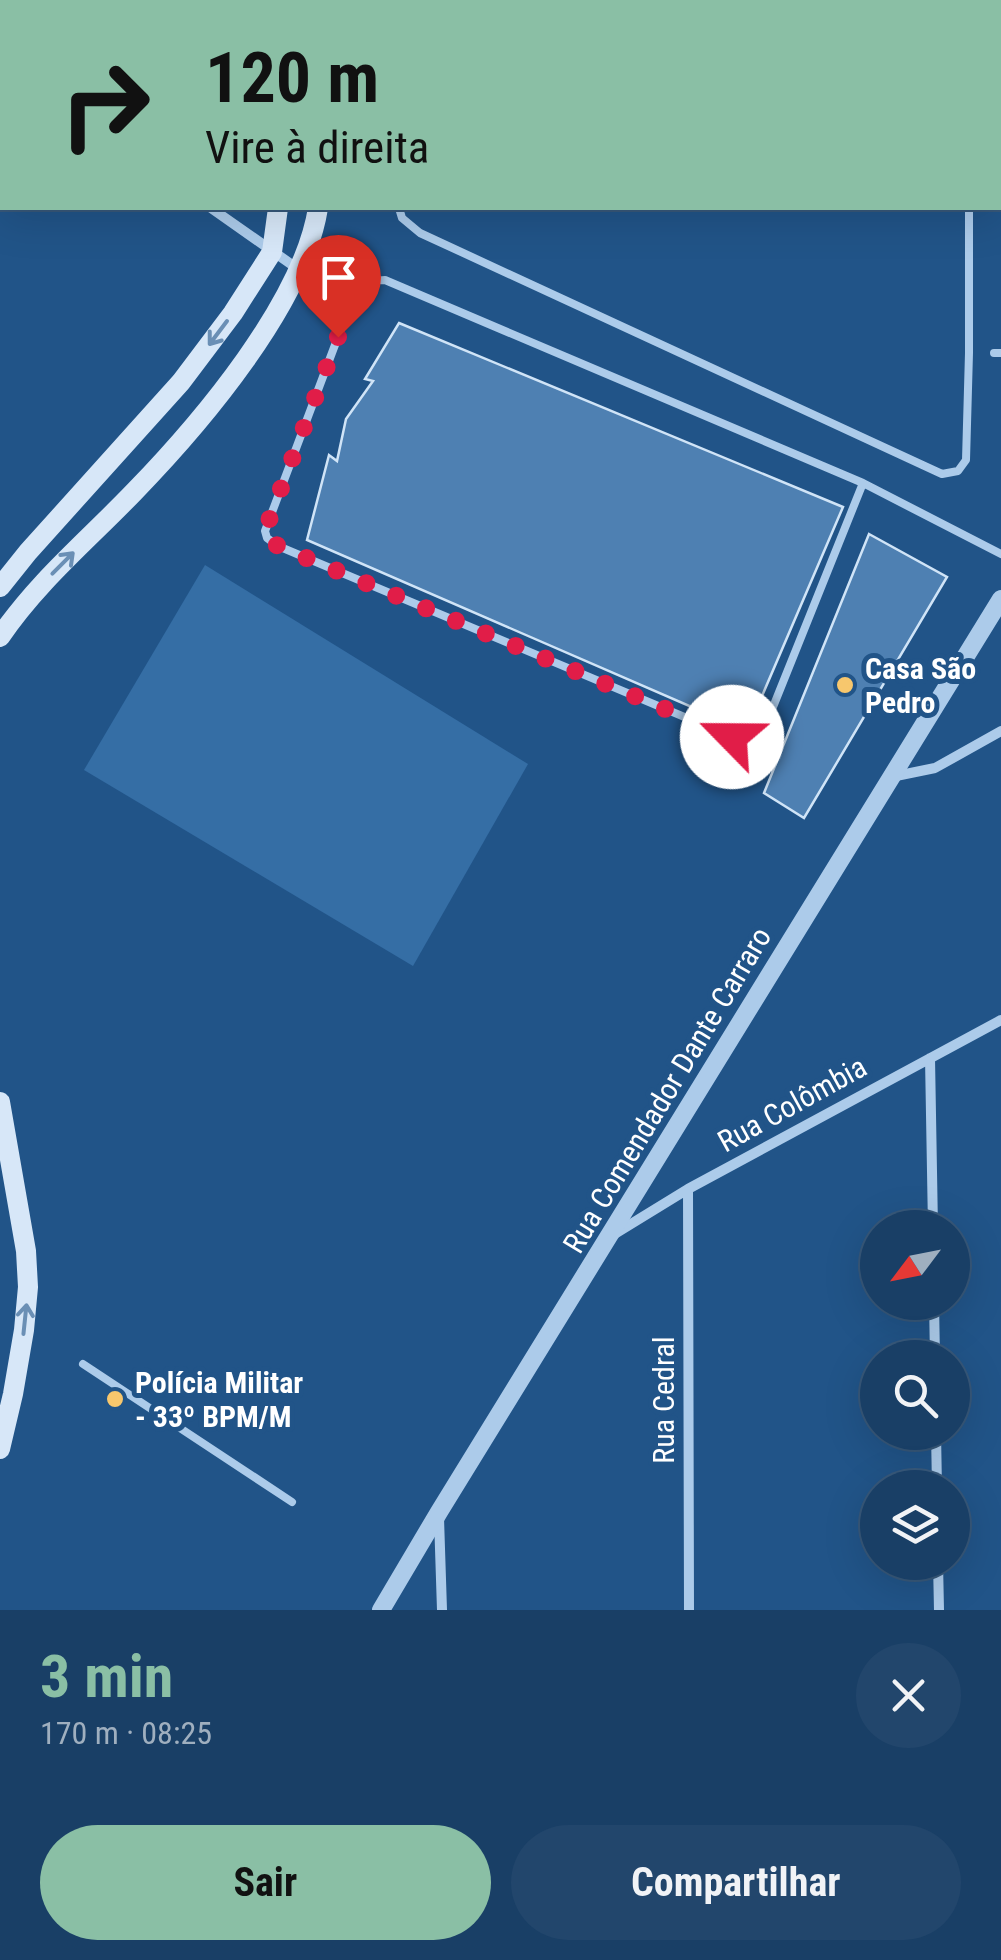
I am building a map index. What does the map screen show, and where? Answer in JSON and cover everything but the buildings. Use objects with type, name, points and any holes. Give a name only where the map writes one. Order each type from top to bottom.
[{"type":"main road","points":[[0,587],[181,382],[232,313],[272,252],[278,210]]},
{"type":"main road","points":[[0,636],[32,594],[136,490],[204,412],[266,328],[298,270],[317,210]]},
{"type":"main road","points":[[0,1102],[26,1250],[28,1286],[24,1330],[0,1449]]},
{"type":"street","points":[[215,210],[298,270]]},
{"type":"street","name":"Rua Comendador Dante Carraro","points":[[381,1610],[1001,599]]},
{"type":"street","points":[[890,777],[935,768],[1001,731]]},
{"type":"street","name":"Rua Colômbia","points":[[609,1238],[688,1190],[1001,1020]]},
{"type":"street","points":[[930,1058],[933,1210]]},
{"type":"street","name":"Rua Cedral","points":[[688,1190],[688,1610]]},
{"type":"street","points":[[439,1512],[442,1610]]},
{"type":"street","points":[[938,1580],[939,1610]]},
{"type":"lane","points":[[399,210],[402,218],[420,233],[942,474],[958,470],[966,460],[969,210]]},
{"type":"lane","points":[[862,482],[767,722],[750,738],[732,737],[296,553],[272,542],[265,531],[350,304],[365,285],[384,280],[862,482],[1001,554]]},
{"type":"lane","points":[[83,1364],[292,1502]]},
{"type":"shaded area","points":[[205,565],[528,764],[413,966],[84,770]]},
{"type":"place","name":"Casa São Pedro","points":[[845,685]]},
{"type":"place","name":"Polícia Militar - 33º BPM/M","points":[[115,1399]]},
{"type":"route","points":[[338,337],[265,531],[267,538],[278,546],[732,737]]}]
